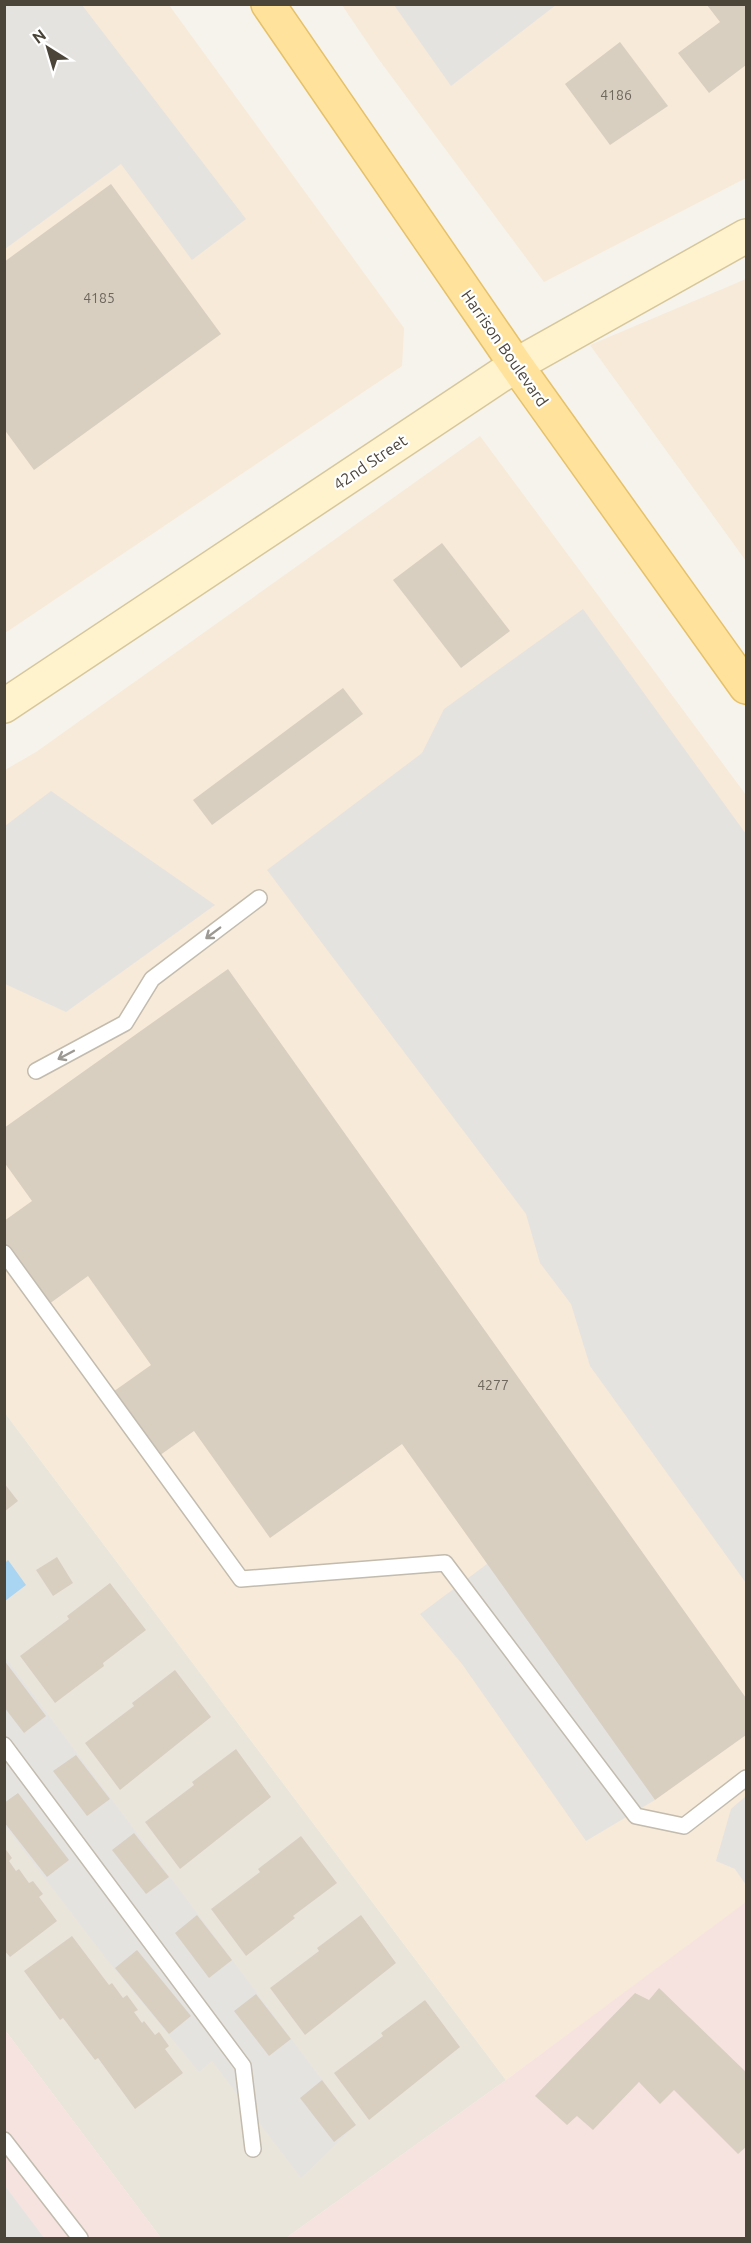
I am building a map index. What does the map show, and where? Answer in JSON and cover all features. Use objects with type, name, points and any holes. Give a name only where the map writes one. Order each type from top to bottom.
[{"type":"main road","name":"Harrison Boulevard","points":[[268,4],[516,365],[747,687]]},
{"type":"main road","name":"42nd Street","points":[[4,706],[516,365],[747,236]]},
{"type":"lane","points":[[36,1071],[125,1023],[152,979],[260,898]]},
{"type":"lane","points":[[4,1254],[241,1579],[445,1563],[636,1816],[684,1826],[747,1778]]},
{"type":"lane","points":[[4,1745],[243,2066],[253,2149]]},
{"type":"lane","points":[[4,2139],[81,2238]]},
{"type":"shaded area","points":[[5,4],[82,5],[246,219],[192,260],[121,164],[5,249]]},
{"type":"shaded area","points":[[5,5],[169,5],[404,328],[402,366],[5,633]]},
{"type":"shaded area","points":[[342,5],[746,5],[746,178],[544,282],[377,57]]},
{"type":"shaded area","points":[[394,5],[556,5],[451,86]]},
{"type":"shaded area","points":[[746,279],[746,561],[590,345]]},
{"type":"shaded area","points":[[480,436],[746,795],[746,1903],[506,2080],[5,1413],[5,770],[36,752]]},
{"type":"shaded area","points":[[583,609],[746,834],[746,1583],[590,1366],[571,1304],[540,1263],[526,1214],[267,870],[422,753],[444,709]]},
{"type":"shaded area","points":[[51,791],[215,905],[66,1012],[5,984],[5,826]]},
{"type":"shaded area","points":[[5,1413],[506,2080],[286,2238],[161,2238],[5,2030]]},
{"type":"shaded area","points":[[491,1561],[655,1800],[586,1841],[462,1664],[420,1614]]},
{"type":"shaded area","points":[[5,1657],[356,2125],[301,2178],[212,2061],[199,2072],[104,1956],[5,1826]]},
{"type":"shaded area","points":[[746,1796],[746,1885],[735,1869],[716,1861],[731,1809]]},
{"type":"shaded area","points":[[746,1902],[746,2238],[286,2238],[506,2080]]},
{"type":"shaded area","points":[[5,2030],[161,2238],[5,2238]]},
{"type":"shaded area","points":[[5,2186],[44,2238],[5,2238]]},
{"type":"water","points":[[8,1560],[26,1585],[5,1601],[5,1563]]},
{"type":"building","points":[[707,5],[746,5],[746,65],[709,93],[678,53],[720,22]]},
{"type":"building","points":[[620,42],[668,106],[610,145],[565,84]]},
{"type":"building","points":[[111,184],[221,334],[34,470],[4,429],[4,262]]},
{"type":"building","points":[[442,543],[510,631],[461,668],[393,580]]},
{"type":"building","points":[[343,688],[363,714],[212,825],[193,800]]},
{"type":"building","points":[[228,969],[746,1698],[746,1735],[655,1800],[402,1444],[270,1538],[194,1431],[156,1458],[110,1394],[151,1365],[88,1276],[49,1304],[4,1242],[4,1221],[32,1201],[4,1162],[4,1128]]},
{"type":"building","points":[[4,1483],[18,1501],[4,1512]]},
{"type":"building","points":[[57,1557],[73,1583],[53,1596],[36,1570]]},
{"type":"building","points":[[110,1583],[146,1630],[103,1663],[104,1666],[55,1703],[20,1656],[69,1619],[67,1616]]},
{"type":"building","points":[[4,1660],[46,1716],[24,1733],[4,1707]]},
{"type":"building","points":[[175,1670],[211,1717],[120,1790],[85,1743],[134,1706],[132,1703]]},
{"type":"building","points":[[236,1749],[271,1797],[180,1869],[145,1822],[194,1785],[192,1782]]},
{"type":"building","points":[[76,1755],[110,1799],[87,1816],[53,1771]]},
{"type":"building","points":[[18,1793],[69,1860],[47,1877],[4,1822],[4,1803]]},
{"type":"building","points":[[134,1833],[169,1877],[146,1894],[112,1850]]},
{"type":"building","points":[[301,1836],[337,1883],[246,1956],[211,1909],[260,1872],[258,1869]]},
{"type":"building","points":[[4,1847],[12,1858],[9,1861],[16,1871],[19,1869],[29,1883],[33,1881],[43,1894],[39,1897],[57,1921],[10,1957],[4,1950]]},
{"type":"building","points":[[197,1915],[232,1960],[209,1978],[175,1933]]},
{"type":"building","points":[[361,1915],[396,1963],[305,2035],[270,1988],[319,1951],[317,1948]]},
{"type":"building","points":[[72,1936],[109,1985],[112,1983],[123,1998],[127,1995],[138,2010],[134,2012],[142,2023],[144,2021],[155,2035],[159,2032],[169,2046],[165,2049],[183,2073],[135,2109],[98,2058],[95,2060],[63,2018],[60,2020],[24,1971]]},
{"type":"building","points":[[137,1950],[191,2016],[169,2034],[115,1968]]},
{"type":"building","points":[[659,1988],[746,2072],[746,2147],[738,2154],[674,2090],[660,2104],[639,2082],[593,2130],[577,2116],[567,2125],[535,2096],[635,1993],[649,2000]]},
{"type":"building","points":[[256,1994],[291,2039],[269,2056],[234,2011]]},
{"type":"building","points":[[425,2000],[460,2047],[369,2120],[334,2073],[383,2036],[381,2033]]},
{"type":"building","points":[[322,2080],[356,2125],[334,2142],[300,2098]]}]
